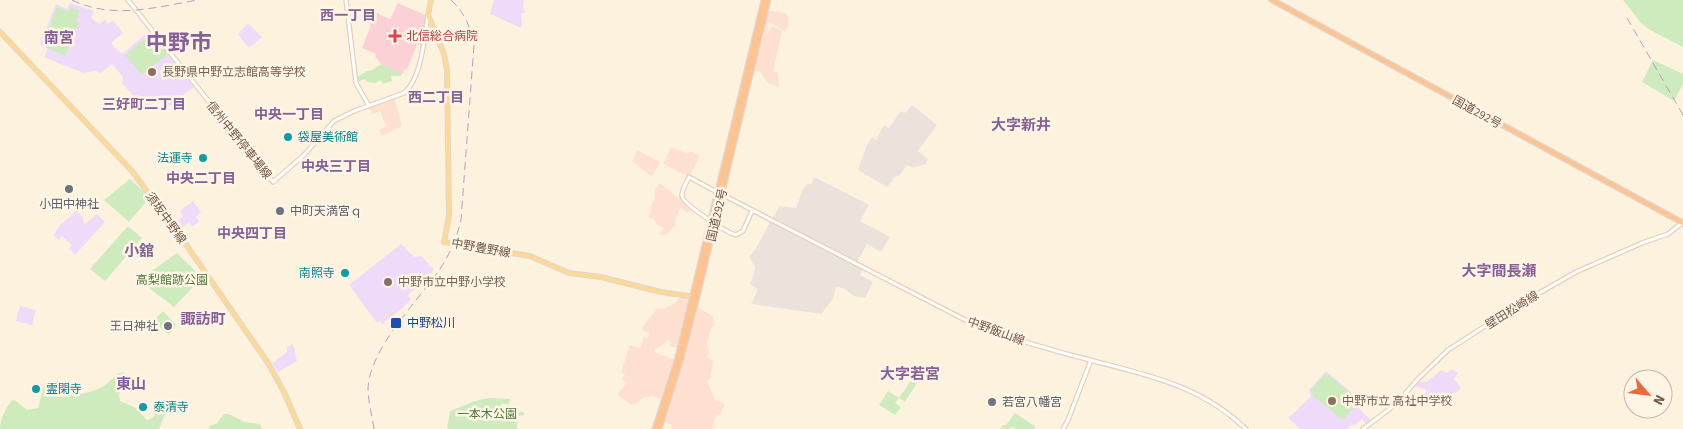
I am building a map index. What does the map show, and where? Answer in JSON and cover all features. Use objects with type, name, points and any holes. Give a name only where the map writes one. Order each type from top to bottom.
[{"type":"highway","name":"国道292号","points":[[657,429],[680,362],[764,0]]},
{"type":"highway","name":"国道292号","points":[[713,222],[768,0]]},
{"type":"highway","name":"国道292号","points":[[1272,0],[1683,222]]},
{"type":"main road","name":"信州中野停車場線","points":[[128,0],[273,182],[304,155],[334,121],[404,93],[412,85],[418,74],[428,15]]},
{"type":"main road","points":[[346,0],[356,83],[368,106]]},
{"type":"main road","points":[[428,15],[431,0]]},
{"type":"main road","name":"中野豊野線","points":[[428,15],[444,54],[446,70],[449,216],[444,242],[530,256],[569,273],[601,277],[653,290],[696,297]]},
{"type":"main road","name":"須坂中野線","points":[[0,32],[132,171],[265,359],[284,392],[300,429]]},
{"type":"main road","name":"中野飯山線","points":[[752,210],[744,231],[738,235],[729,233],[685,203],[682,198],[682,192],[689,177],[973,324],[1003,336],[1176,384],[1213,402],[1233,416],[1246,429]]},
{"type":"main road","name":"壁田松崎線","points":[[1363,429],[1396,404],[1448,350],[1513,308],[1576,272],[1642,243],[1668,234],[1683,222]]},
{"type":"main road","points":[[1063,429],[1091,360]]},
{"type":"shaded area","points":[[494,0],[524,0],[525,13],[521,13],[521,28],[490,14]]},
{"type":"shaded area","points":[[70,3],[94,11],[91,18],[99,24],[105,20],[108,24],[113,20],[123,33],[111,43],[122,54],[152,29],[196,85],[168,107],[163,101],[143,107],[122,83],[123,77],[112,64],[101,73],[95,71],[83,73],[44,57],[48,49],[40,44],[56,4],[67,9]]},
{"type":"shaded area","name":"北信総合病院","points":[[398,3],[427,16],[422,46],[417,44],[407,70],[405,69],[402,74],[381,64],[375,56],[376,54],[362,48],[370,28],[370,18],[375,18],[377,13],[390,19]]},
{"type":"shaded area","points":[[768,10],[785,13],[788,16],[789,26],[785,32],[773,24],[768,23],[767,26],[769,27],[766,36],[772,26],[782,31],[773,71],[778,73],[779,87],[769,84],[760,72],[754,70]]},
{"type":"shaded area","points":[[248,23],[262,37],[249,48],[238,34]]},
{"type":"shaded area","points":[[394,97],[402,126],[382,136],[379,130],[386,126],[380,111],[372,114],[369,106]]},
{"type":"shaded area","points":[[912,105],[937,125],[918,151],[928,159],[925,164],[913,168],[907,165],[900,175],[895,177],[887,187],[858,170],[866,147],[872,137],[876,140],[884,125],[889,128],[901,111],[905,113]]},
{"type":"shaded area","points":[[671,147],[688,154],[690,151],[700,156],[689,177],[663,164]]},
{"type":"shaded area","points":[[637,150],[660,162],[652,177],[632,161]]},
{"type":"shaded area","points":[[814,177],[869,205],[860,221],[890,237],[881,252],[867,244],[856,264],[863,268],[860,275],[873,282],[865,298],[854,296],[843,288],[836,287],[833,299],[822,314],[751,304],[758,289],[750,284],[755,267],[749,257],[780,206],[796,208],[803,189],[808,183],[811,185]]},
{"type":"shaded area","points":[[660,183],[694,209],[687,213],[681,207],[676,217],[675,225],[669,233],[663,235],[659,234],[664,228],[648,217],[655,198],[655,190]]},
{"type":"shaded area","points":[[193,201],[201,212],[196,217],[199,222],[192,227],[189,222],[184,227],[178,220],[183,216],[180,211]]},
{"type":"shaded area","points":[[76,211],[83,217],[85,224],[97,214],[105,222],[75,255],[69,249],[72,245],[62,236],[59,240],[53,235],[60,225]]},
{"type":"shaded area","name":"中野市立中野小学校","points":[[401,244],[414,257],[422,256],[434,269],[426,280],[408,295],[411,299],[404,307],[382,324],[380,321],[377,323],[349,285]]},
{"type":"shaded area","points":[[681,295],[692,297],[678,348],[670,346],[671,342],[668,340],[662,346],[656,348],[654,352],[675,360],[661,399],[653,396],[643,398],[634,405],[630,404],[617,394],[627,383],[622,379],[625,374],[621,372],[630,345],[640,348],[643,337],[648,338],[649,333],[643,330],[643,326],[655,312],[656,308],[662,309],[675,303]]},
{"type":"shaded area","points":[[20,306],[36,310],[32,325],[16,321]]},
{"type":"shaded area","points":[[697,307],[713,316],[714,326],[711,328],[707,344],[709,349],[708,358],[713,361],[712,377],[707,381],[715,400],[725,404],[720,415],[717,414],[712,426],[715,429],[671,429],[672,425],[662,422]]},
{"type":"shaded area","points":[[293,344],[297,361],[278,372],[272,363],[287,352],[287,347]]},
{"type":"shaded area","points":[[1452,369],[1458,373],[1454,379],[1461,388],[1446,399],[1442,396],[1439,398],[1437,396],[1429,401],[1426,397],[1426,389],[1412,386],[1416,382],[1427,382],[1441,370],[1447,373]]},
{"type":"shaded area","name":"中野市立 高社中学校","points":[[1326,371],[1358,398],[1355,404],[1372,422],[1368,425],[1362,419],[1347,429],[1300,429],[1290,420],[1288,417],[1311,396],[1309,390]]},
{"type":"green space","points":[[1623,0],[1683,0],[1683,47],[1650,30],[1641,23]]},
{"type":"green space","points":[[57,7],[68,11],[71,7],[80,11],[76,21],[79,22],[65,56],[49,49],[43,44]]},
{"type":"green space","points":[[151,34],[168,54],[142,75],[125,55]]},
{"type":"green space","points":[[1653,60],[1683,74],[1683,84],[1674,101],[1642,82]]},
{"type":"green space","points":[[381,64],[402,74],[401,76],[391,76],[392,81],[382,84],[381,80],[375,83],[367,82],[365,79],[357,82],[357,77]]},
{"type":"green space","points":[[130,179],[150,197],[129,222],[104,200]]},
{"type":"green space","points":[[128,226],[142,238],[105,281],[90,269]]},
{"type":"green space","name":"高梨館跡公園","points":[[177,253],[202,278],[174,307],[149,288],[151,285],[143,277]]},
{"type":"green space","points":[[163,311],[176,325],[169,335],[156,324],[156,318]]},
{"type":"green space","points":[[123,372],[127,375],[119,395],[120,401],[134,407],[147,420],[152,418],[160,409],[164,411],[165,414],[159,429],[0,429],[4,414],[12,400],[27,410],[38,408],[45,382],[57,393],[69,396],[101,388]]},
{"type":"green space","points":[[1326,373],[1356,398],[1353,403],[1355,406],[1343,420],[1313,396],[1311,390]]},
{"type":"green space","points":[[912,379],[917,383],[905,402],[899,398]]},
{"type":"green space","points":[[888,391],[899,398],[895,403],[901,407],[895,415],[879,405]]},
{"type":"green space","name":"一本木公園","points":[[489,398],[510,399],[509,404],[501,404],[503,411],[524,412],[524,415],[518,416],[517,429],[447,429],[450,411],[475,401]]},
{"type":"green space","points":[[1015,413],[1036,427],[1034,429],[1016,429],[1012,427],[1010,429],[1000,429],[1003,425],[1006,425]]},
{"type":"green space","points":[[224,414],[229,414],[245,422],[260,424],[262,429],[208,429],[211,425],[216,424]]},
{"type":"railway","points":[[72,0],[87,6],[119,11],[198,0]]},
{"type":"railway","points":[[374,429],[368,388],[377,357],[396,326],[444,263],[453,245],[461,220],[474,45],[466,20],[451,0]]},
{"type":"railway","points":[[1627,18],[1683,115]]},
{"type":"place","name":"北信総合病院","points":[[395,36]]},
{"type":"place","name":"長野県中野立志館高等学校","points":[[152,72]]},
{"type":"place","name":"袋屋美術館","points":[[288,137]]},
{"type":"place","name":"法運寺","points":[[203,158]]},
{"type":"place","name":"小田中神社","points":[[69,189]]},
{"type":"place","name":"中町天満宮ｑ","points":[[280,211]]},
{"type":"place","name":"南照寺","points":[[345,273]]},
{"type":"place","name":"中野市立中野小学校","points":[[388,282]]},
{"type":"place","name":"中野松川","points":[[396,323]]},
{"type":"place","name":"王日神社","points":[[168,326]]},
{"type":"place","name":"霊閑寺","points":[[36,389]]},
{"type":"place","name":"中野市立 高社中学校","points":[[1332,401]]},
{"type":"place","name":"若宮八幡宮","points":[[992,402]]},
{"type":"place","name":"泰清寺","points":[[143,407]]},
{"type":"district","name":"西一丁目","points":[[348,15]]},
{"type":"district","name":"南宮","points":[[59,38]]},
{"type":"district","name":"中野市","points":[[179,42]]},
{"type":"district","name":"西二丁目","points":[[436,97]]},
{"type":"district","name":"三好町二丁目","points":[[144,104]]},
{"type":"district","name":"中央一丁目","points":[[289,114]]},
{"type":"district","name":"大字新井","points":[[1021,125]]},
{"type":"district","name":"中央三丁目","points":[[336,166]]},
{"type":"district","name":"中央二丁目","points":[[201,178]]},
{"type":"district","name":"中央四丁目","points":[[252,233]]},
{"type":"district","name":"小舘","points":[[139,251]]},
{"type":"district","name":"大字間長瀬","points":[[1499,271]]},
{"type":"district","name":"諏訪町","points":[[203,319]]},
{"type":"district","name":"大字若宮","points":[[910,374]]},
{"type":"district","name":"東山","points":[[131,384]]}]
